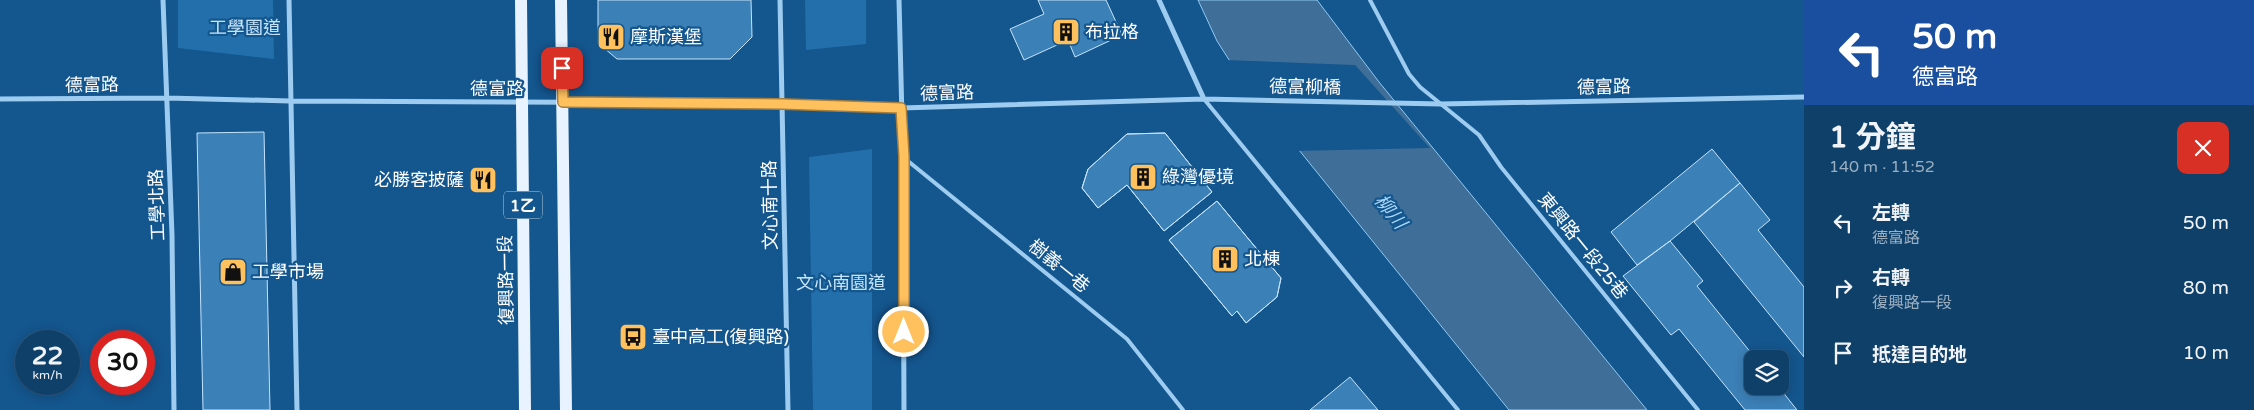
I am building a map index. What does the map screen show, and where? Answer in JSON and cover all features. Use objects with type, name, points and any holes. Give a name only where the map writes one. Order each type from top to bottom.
[{"type":"main road","name":"復興路一段","points":[[520,0],[525,410]]},
{"type":"main road","name":"1乙","points":[[561,0],[566,410]]},
{"type":"street","name":"工學北路","points":[[164,0],[174,410]]},
{"type":"street","points":[[288,0],[297,410]]},
{"type":"street","name":"文心南十路","points":[[780,0],[788,410]]},
{"type":"street","points":[[898,0],[904,157],[904,410]]},
{"type":"street","points":[[1159,0],[1204,99]]},
{"type":"street","name":"德富路","points":[[1405,103],[1441,104],[1804,97]]},
{"type":"street","name":"德富路","points":[[0,99],[167,98],[290,101],[782,104],[901,108],[1204,99]]},
{"type":"street","name":"德富柳橋","points":[[1204,99],[1405,103]]},
{"type":"lane","name":"東興路一段25巷","points":[[1370,0],[1409,74],[1420,87],[1479,135],[1510,178],[1698,410]]},
{"type":"lane","points":[[1204,99],[1458,410]]},
{"type":"lane","name":"樹義一巷","points":[[904,157],[1127,339],[1183,410]]},
{"type":"green space","name":"工學園道","points":[[178,0],[273,0],[274,59],[178,48]]},
{"type":"green space","points":[[805,0],[866,0],[866,44],[806,50]]},
{"type":"green space","name":"文心南園道","points":[[872,149],[872,410],[813,410],[809,157]]},
{"type":"water","name":"柳川","points":[[1198,0],[1317,0],[1379,82],[1647,410],[1509,410],[1240,77],[1217,41]]},
{"type":"pier","points":[[1226,60],[1355,65],[1430,148],[1294,151]]},
{"type":"building","points":[[598,0],[751,0],[752,37],[730,59],[617,59],[598,43]]},
{"type":"building","name":"布拉格","points":[[1038,0],[1106,0],[1122,35],[1075,57],[1068,40],[1024,60],[1010,29],[1044,14]]},
{"type":"building","name":"工學市場","points":[[264,132],[270,410],[203,410],[197,133]]},
{"type":"building","name":"綠灣優境","points":[[1165,133],[1212,192],[1164,231],[1127,185],[1098,208],[1082,188],[1088,169],[1127,134]]},
{"type":"building","name":"綠灣優境","points":[[1165,133],[1212,192],[1164,231],[1127,185],[1098,208],[1082,188],[1088,169],[1127,134]]},
{"type":"building","points":[[1712,149],[1740,183],[1670,241],[1637,265],[1611,232]]},
{"type":"building","points":[[1740,183],[1770,220],[1758,230],[1804,287],[1804,357],[1694,222]]},
{"type":"building","name":"綠灣優境","points":[[1217,201],[1281,278],[1277,297],[1246,323],[1237,311],[1232,316],[1169,240]]},
{"type":"building","name":"綠灣優境","points":[[1217,201],[1281,278],[1277,297],[1246,323],[1237,311],[1232,316],[1169,240]]},
{"type":"building","points":[[1670,241],[1703,281],[1697,286],[1749,350],[1744,350],[1744,395],[1785,395],[1797,410],[1745,410],[1679,329],[1671,335],[1623,276]]},
{"type":"building","points":[[1350,377],[1378,410],[1310,410]]},
{"type":"place","name":"布拉格","points":[[1066,32]]},
{"type":"place","name":"摩斯漢堡","points":[[611,37]]},
{"type":"place","name":"綠灣優境","points":[[1143,177]]},
{"type":"place","name":"必勝客披薩","points":[[483,180]]},
{"type":"place","name":"北棟","points":[[1225,259]]},
{"type":"place","name":"工學市場","points":[[233,272]]},
{"type":"place","name":"臺中高工(復興路)","points":[[633,337]]},
{"type":"route","points":[[562,68],[563,102],[782,104],[901,108],[904,157],[904,332]]}]
